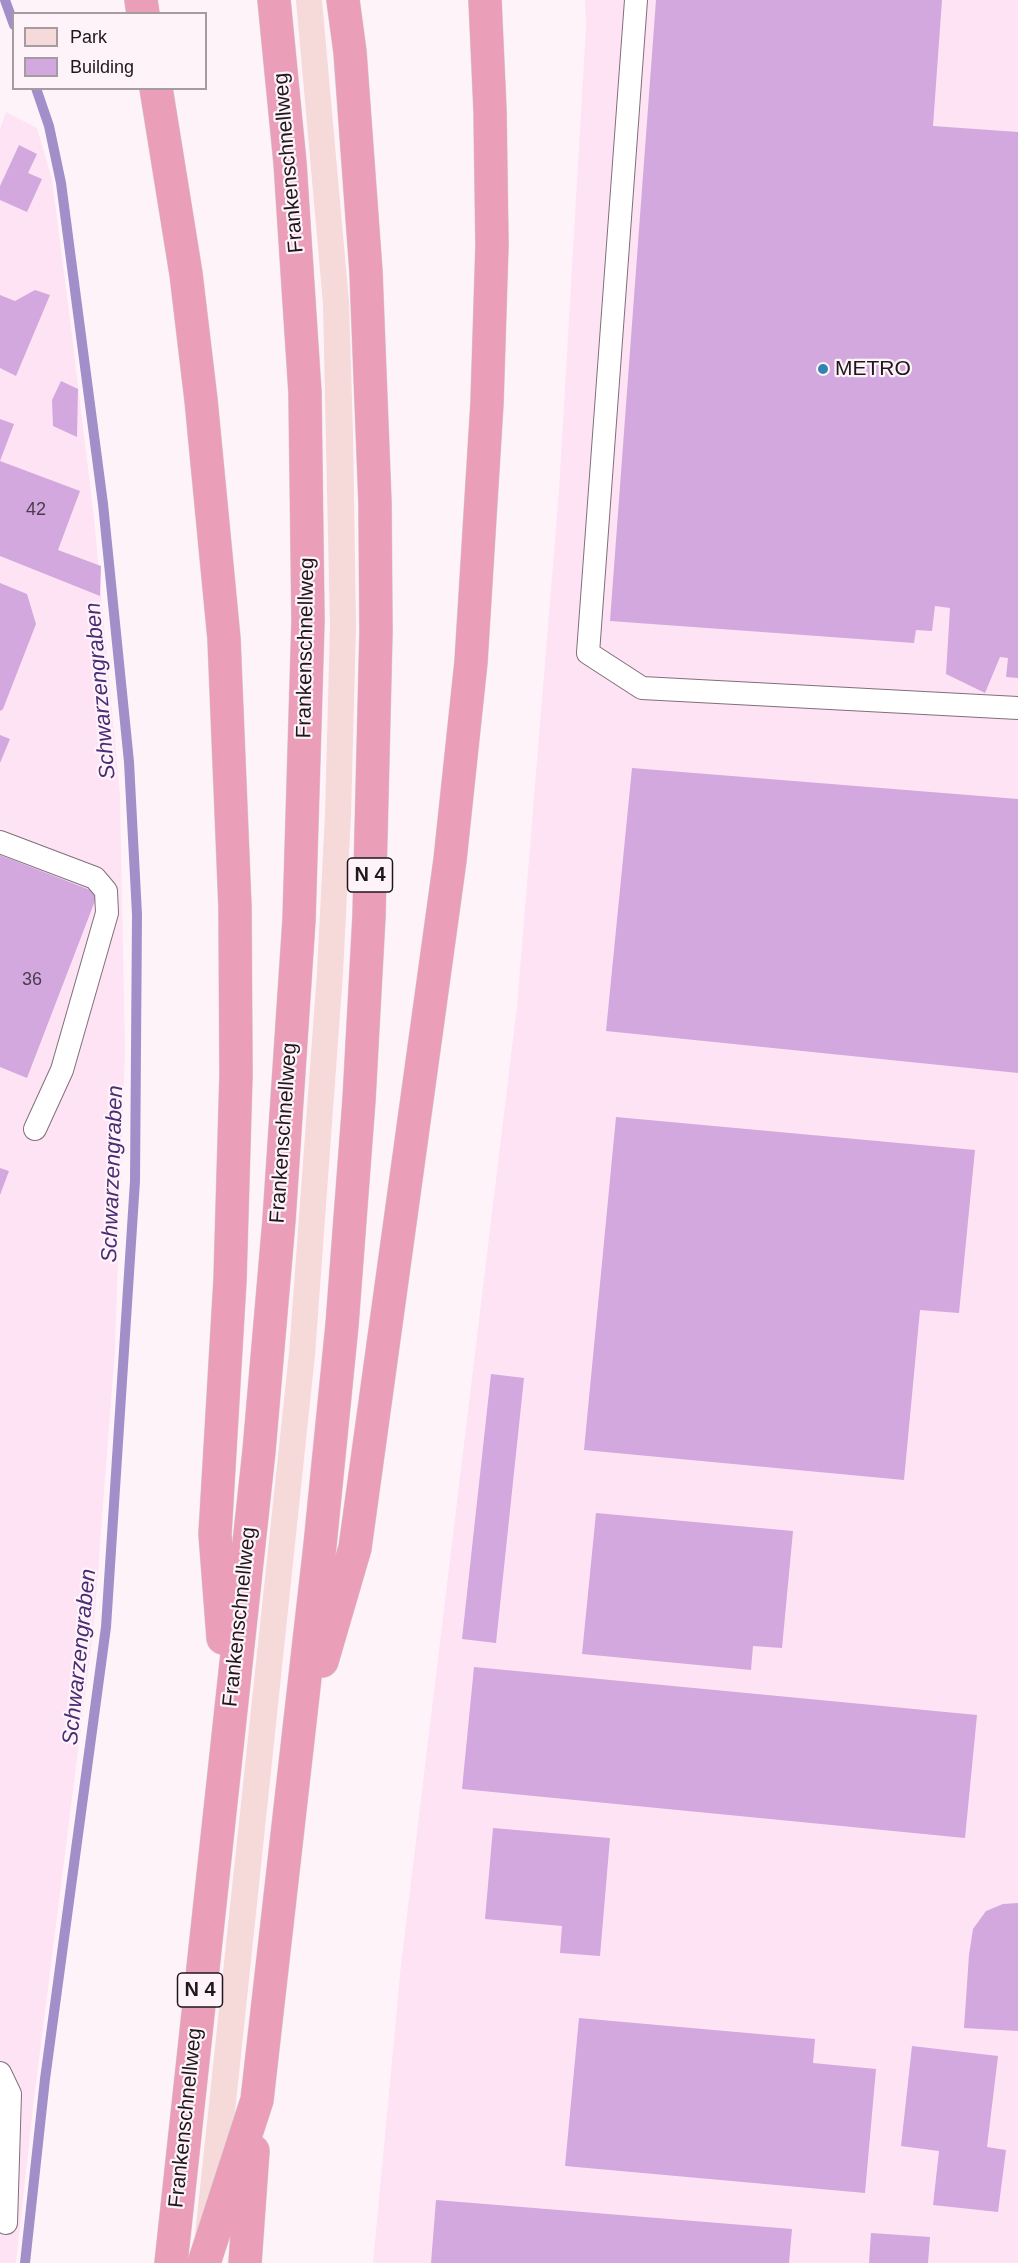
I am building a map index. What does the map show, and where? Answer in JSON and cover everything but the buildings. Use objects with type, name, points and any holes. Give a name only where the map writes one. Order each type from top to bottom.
[{"type":"highway","name":"Frankenschnellweg","points":[[171,2263],[259,1451],[278,1231],[299,920],[308,621],[305,393],[290,163],[274,0]]},
{"type":"highway","name":"Frankenschnellweg","points":[[245,2263],[257,2100],[342,1325],[369,916],[376,632],[372,390],[366,272],[344,0]]},
{"type":"highway","points":[[297,1749],[355,1548],[450,861],[461,760],[477,585],[487,403],[492,245],[490,110],[484,0]]},
{"type":"highway","points":[[156,90],[186,274],[201,400],[224,639],[235,907],[236,1075],[230,1280],[215,1534],[229,1717]]},
{"type":"highway","name":"Frankenschnellweg","points":[[204,2263],[257,2100]]},
{"type":"lane","points":[[636,0],[588,652],[642,688],[1018,708]]},
{"type":"lane","points":[[0,842],[95,878],[106,891],[107,913],[62,1070],[35,1130]]},
{"type":"lane","points":[[0,2073],[10,2094],[6,2223]]},
{"type":"shaded area","points":[[585,0],[1018,0],[1018,2263],[373,2263],[401,1964],[517,1006],[559,490],[586,26]]},
{"type":"shaded area","points":[[6,112],[37,128],[52,179],[72,335],[94,518],[120,796],[125,1051],[115,1349],[94,1624],[34,2099],[16,2263],[0,2263],[0,129]]},
{"type":"green space","points":[[296,0],[322,0],[349,302],[356,626],[351,815],[343,973],[315,1355],[219,2263],[192,2263],[289,1353],[317,972],[325,814],[330,626],[323,304]]},
{"type":"waterway","name":"Schwarzengraben","points":[[5,0],[12,19]]},
{"type":"waterway","name":"Schwarzengraben","points":[[25,2263],[45,2079],[106,1627],[135,1181],[137,915],[129,762],[103,504],[61,183],[49,126],[37,90]]},
{"type":"place","name":"METRO","points":[[823,369]]}]
